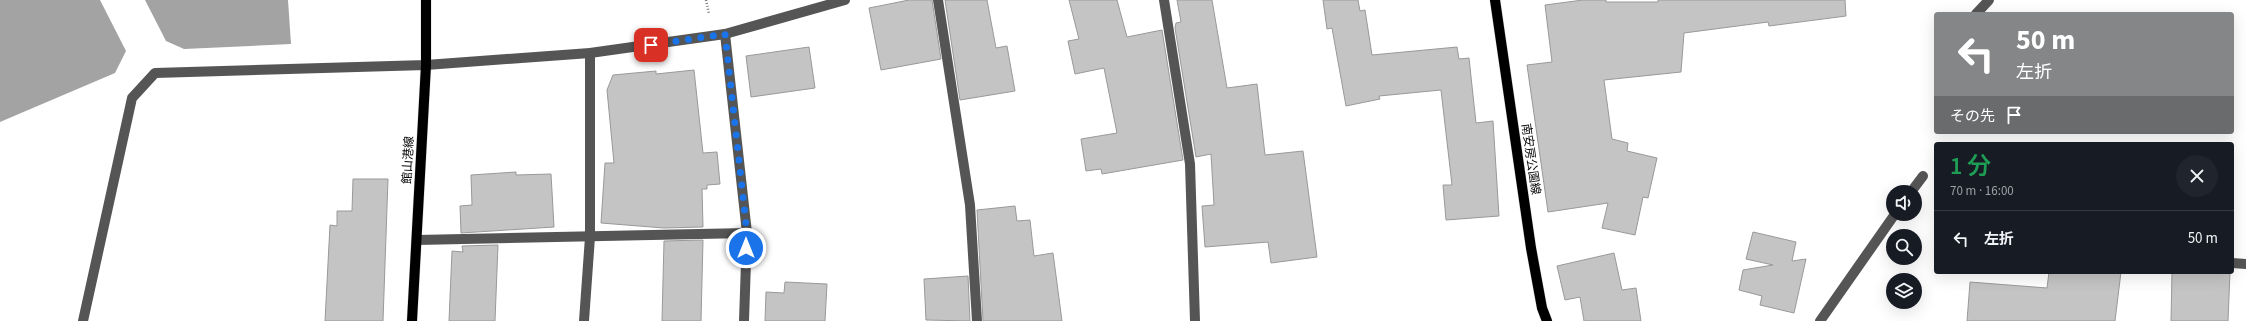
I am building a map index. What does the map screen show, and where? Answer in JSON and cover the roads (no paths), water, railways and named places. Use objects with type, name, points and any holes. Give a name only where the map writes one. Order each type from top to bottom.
[{"type":"main road","name":"館山港線","points":[[412,321],[426,65],[426,0]]},
{"type":"main road","name":"南安房公園線","points":[[1495,0],[1531,248],[1542,308],[1547,321]]},
{"type":"street","points":[[83,321],[132,98],[155,73],[426,65],[590,54],[725,34],[845,0]]},
{"type":"street","points":[[938,0],[970,204],[977,321]]},
{"type":"street","points":[[1164,0],[1190,164],[1195,321]]},
{"type":"street","points":[[1978,12],[1988,0]]},
{"type":"street","points":[[725,34],[747,233],[744,321]]},
{"type":"street","points":[[584,321],[590,238],[590,54]]},
{"type":"street","points":[[1917,185],[1923,176]]},
{"type":"street","points":[[1820,321],[1890,221]]},
{"type":"street","points":[[417,240],[590,238],[747,233]]},
{"type":"street","points":[[2234,262],[2246,264]]}]
